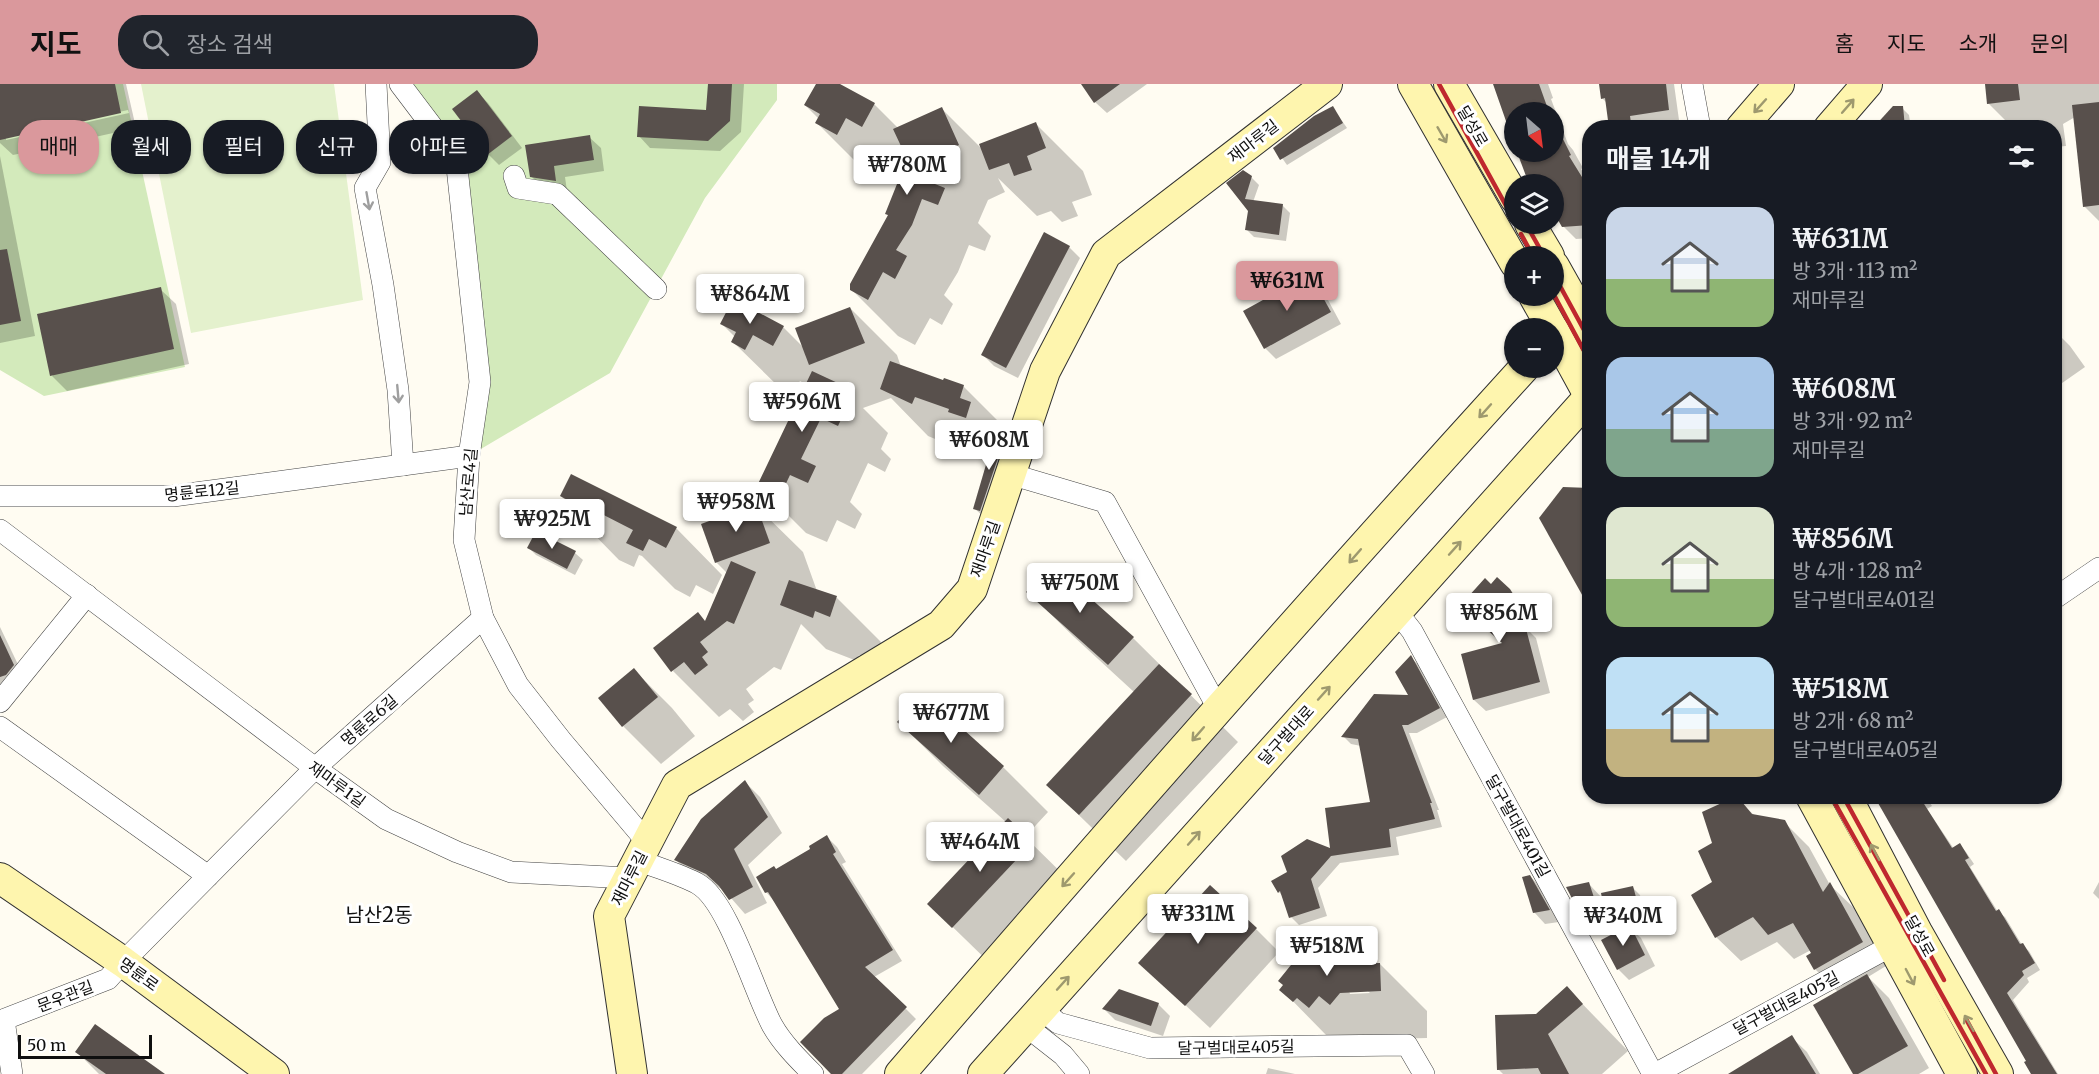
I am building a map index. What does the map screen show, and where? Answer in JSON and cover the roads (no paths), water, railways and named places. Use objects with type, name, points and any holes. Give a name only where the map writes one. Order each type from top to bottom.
[{"type":"main road","name":"재마루길","points":[[632,1074],[609,916],[677,785],[941,625],[972,589],[1045,371],[1106,254],[1327,84]]},
{"type":"main road","points":[[1413,84],[1505,246]]},
{"type":"main road","name":"달성로","points":[[1449,84],[1504,179]]},
{"type":"main road","points":[[1747,120],[1779,84]]},
{"type":"main road","points":[[1835,120],[1867,84]]},
{"type":"main road","points":[[1564,280],[1582,305]]},
{"type":"main road","points":[[1564,325],[1582,314]]},
{"type":"main road","points":[[1564,350],[1582,383]]},
{"type":"main road","points":[[900,1074],[1028,925],[1515,378]]},
{"type":"main road","name":"달구벌대로","points":[[983,1074],[1582,406]]},
{"type":"main road","points":[[1816,804],[1905,938],[1962,1074]]},
{"type":"main road","name":"달성로","points":[[1849,804],[1905,938],[1998,1074]]},
{"type":"main road","name":"명륜로","points":[[0,878],[123,962],[274,1074]]},
{"type":"street","points":[[376,84],[380,162],[365,188],[383,285],[398,390],[403,465]]},
{"type":"street","name":"남산로4길","points":[[400,84],[456,158],[480,382],[469,456],[464,540],[483,618],[518,685],[561,740],[638,860]]},
{"type":"street","points":[[1692,84],[1699,120]]},
{"type":"street","points":[[514,176],[518,188],[557,194],[656,289]]},
{"type":"street","name":"명륜로12길","points":[[0,496],[173,496],[469,456]]},
{"type":"street","points":[[1010,474],[1105,502],[1219,710]]},
{"type":"street","name":"재마루1길","points":[[0,530],[386,819],[457,852],[511,872],[638,860]]},
{"type":"street","points":[[2062,593],[2099,568]]},
{"type":"street","points":[[0,702],[87,595]]},
{"type":"street","name":"달구벌대로401길","points":[[1398,612],[1412,631],[1654,1074]]},
{"type":"street","name":"명륜로6길","points":[[123,962],[315,768],[483,618]]},
{"type":"street","points":[[0,727],[208,876]]},
{"type":"street","points":[[638,860],[699,884],[712,896],[726,921],[772,1025],[790,1050],[813,1074]]},
{"type":"street","name":"달구벌대로405길","points":[[1654,1074],[1905,938]]},
{"type":"street","name":"문우관길","points":[[2,1021],[108,980],[123,962]]},
{"type":"street","points":[[1033,1017],[1079,1074]]},
{"type":"street","name":"달구벌대로405길","points":[[1033,1017],[1150,1048],[1407,1046],[1424,1074]]},
{"type":"street","points":[[2,1021],[12,1074]]},
{"type":"railway","points":[[1439,84],[1504,202]]},
{"type":"railway","points":[[1521,234],[1528,246]]},
{"type":"railway","points":[[1532,234],[1538,246]]},
{"type":"railway","points":[[1564,293],[1582,326]]},
{"type":"railway","points":[[1560,306],[1582,347]]},
{"type":"railway","points":[[1835,804],[1986,1074]]},
{"type":"railway","points":[[1847,804],[1944,980]]},
{"type":"railway","points":[[1966,1019],[1996,1074]]},
{"type":"district","name":"남산2동","points":[[379,915]]}]
